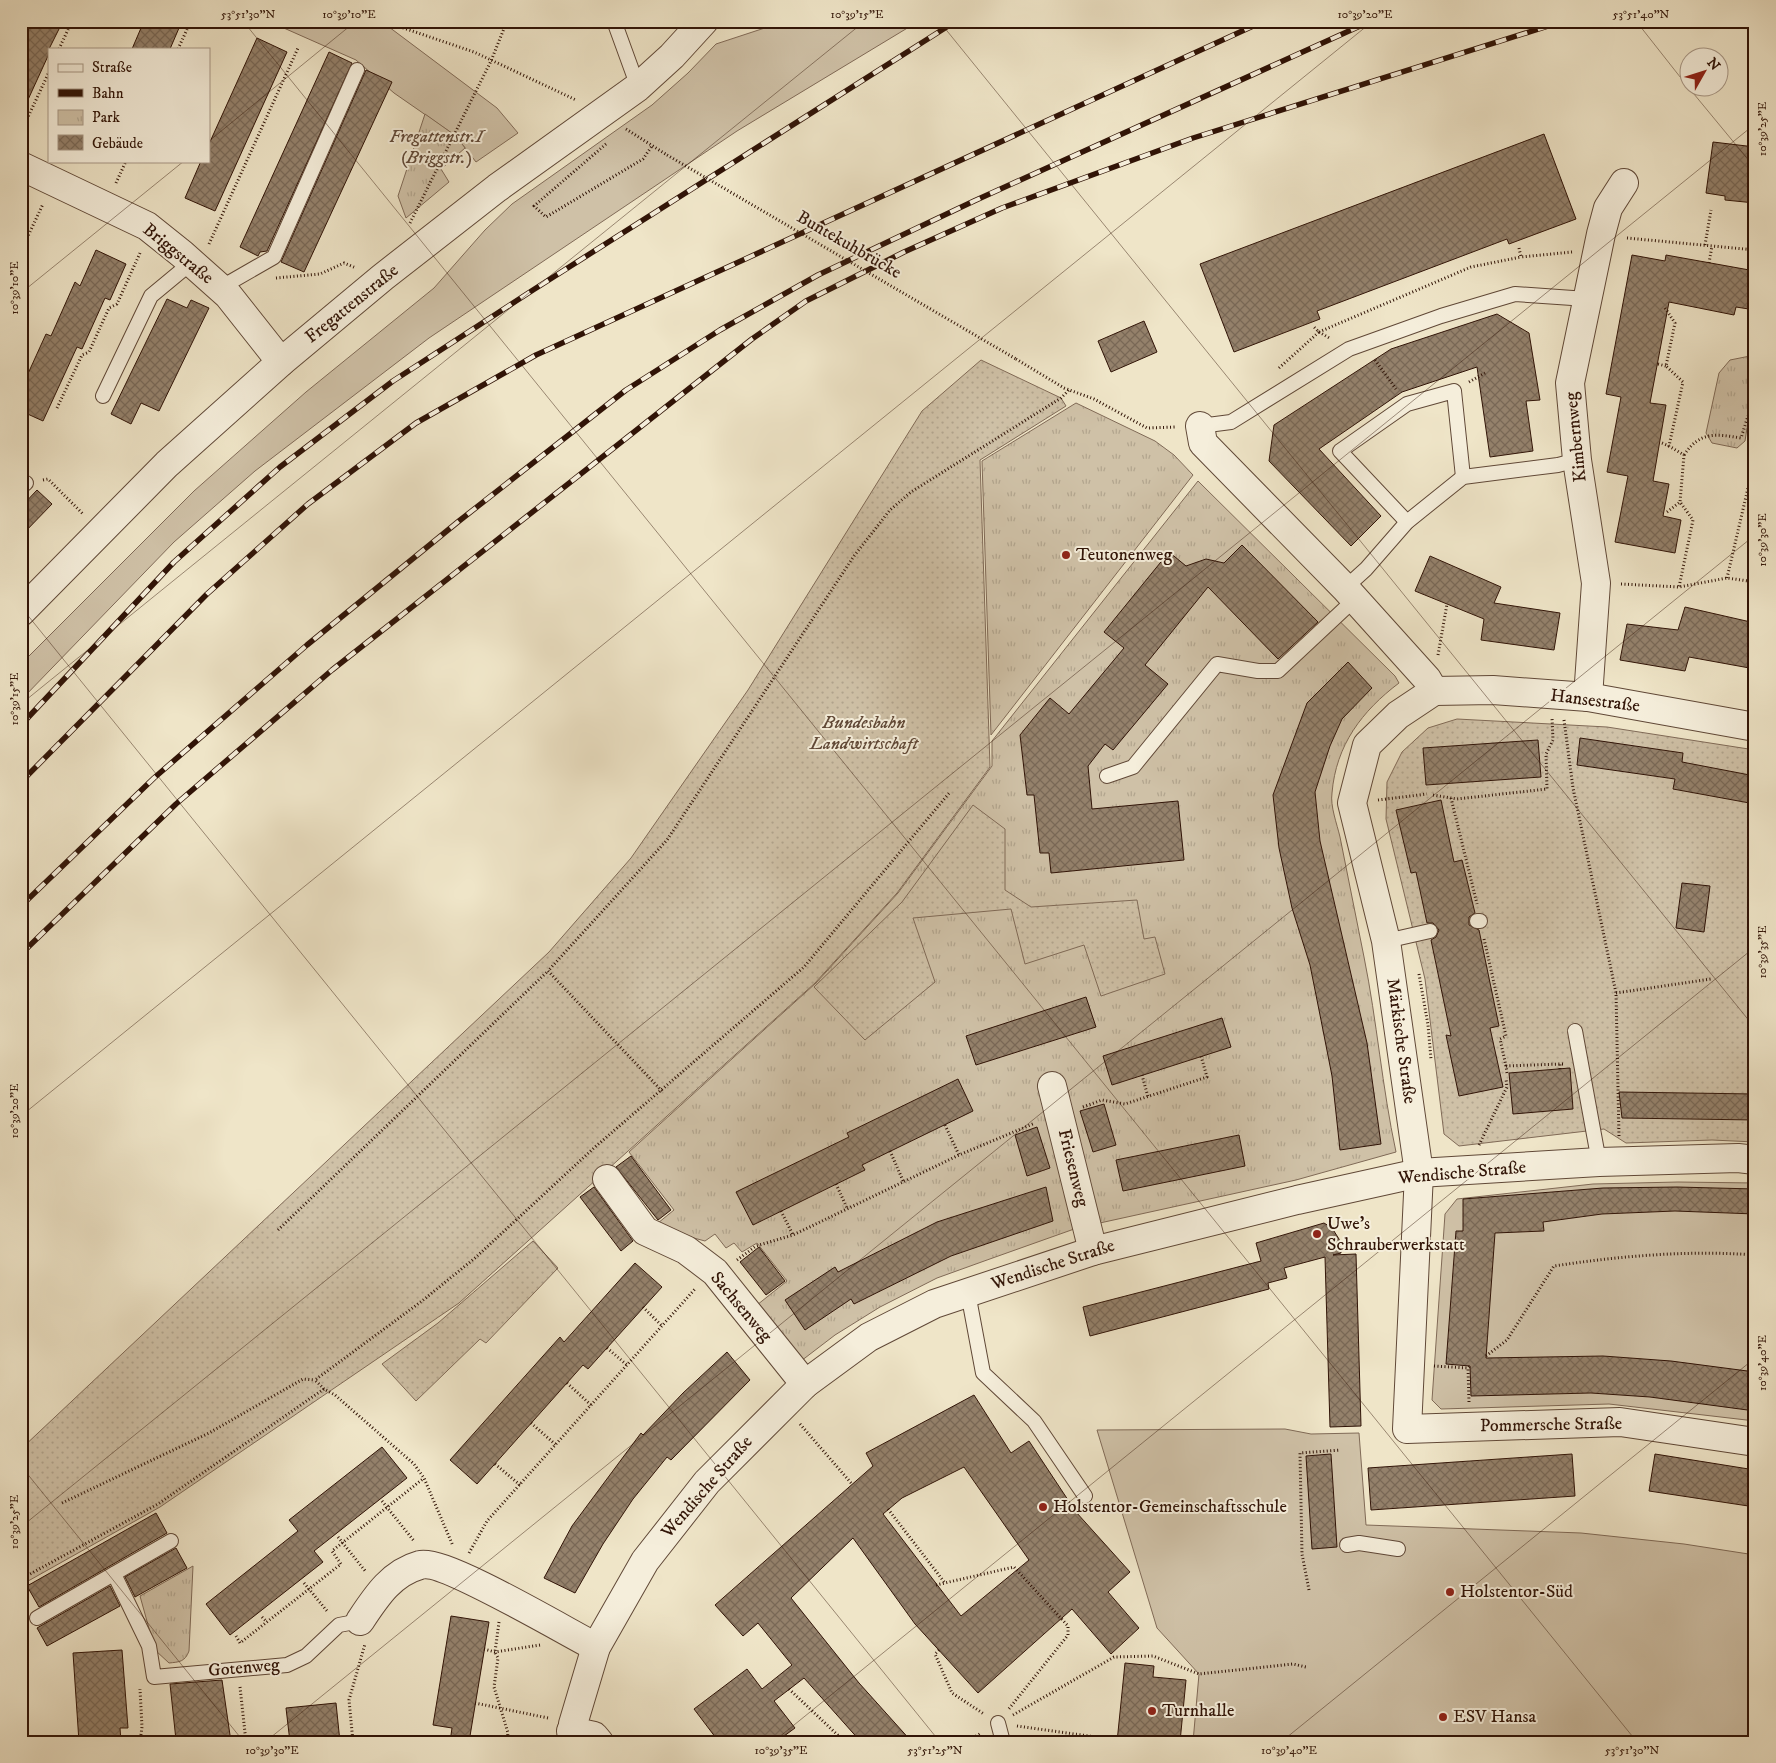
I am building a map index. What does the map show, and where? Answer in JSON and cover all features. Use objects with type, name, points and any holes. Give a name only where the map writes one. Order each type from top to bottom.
[{"type":"street","name":"Fregattenstraße","points":[[21,612],[167,464],[281,362],[383,277],[497,188],[638,87],[672,56],[704,21]]},
{"type":"street","name":"Briggstraße","points":[[21,166],[54,180],[151,229],[195,265],[230,283],[281,362]]},
{"type":"street","name":"Kimbernweg","points":[[1588,698],[1596,583],[1577,460],[1570,383],[1608,208],[1624,183]]},
{"type":"street","points":[[1200,426],[1203,443],[1350,593],[1427,679],[1434,691]]},
{"type":"street","name":"Hansestraße","points":[[1434,691],[1492,690],[1588,698],[1755,727]]},
{"type":"street","name":"Märkische Straße","points":[[1407,1429],[1408,1364],[1420,1173],[1386,940],[1352,803],[1367,745],[1398,714],[1434,691]]},
{"type":"street","name":"Friesenweg","points":[[1052,1086],[1093,1250]]},
{"type":"street","name":"Wendische Straße","points":[[572,1732],[596,1647],[645,1560],[707,1482],[804,1384],[869,1337],[934,1304],[1093,1250],[1297,1200],[1420,1173],[1610,1162],[1738,1158],[1755,1160]]},
{"type":"street","name":"Sachsenweg","points":[[607,1178],[645,1231],[686,1250],[715,1272],[804,1384]]},
{"type":"street","name":"Pommersche Straße","points":[[1407,1429],[1620,1422],[1755,1442]]},
{"type":"street","points":[[422,1564],[458,1573],[596,1647]]},
{"type":"street","name":"Gotenweg","points":[[350,1623],[380,1590],[400,1574],[422,1564]]},
{"type":"street","points":[[572,1732],[594,1736],[600,1742]]},
{"type":"lane","points":[[614,21],[638,87]]},
{"type":"lane","points":[[230,283],[274,257],[357,70]]},
{"type":"lane","points":[[103,396],[151,296],[195,265]]},
{"type":"lane","points":[[1200,426],[1231,422],[1349,349],[1441,316],[1516,294],[1588,299]]},
{"type":"lane","points":[[1408,522],[1340,451],[1407,404],[1454,391],[1463,477]]},
{"type":"lane","points":[[1107,776],[1133,767],[1217,664],[1258,671],[1278,671],[1350,593],[1366,569],[1408,522],[1463,477],[1558,465],[1577,460]]},
{"type":"lane","points":[[1386,940],[1430,931]]},
{"type":"lane","points":[[1575,1031],[1610,1162]]},
{"type":"lane","points":[[968,1293],[983,1373],[1034,1421],[1085,1496]]},
{"type":"lane","points":[[36,1618],[170,1541]]},
{"type":"lane","points":[[1347,1545],[1359,1543],[1398,1548]]},
{"type":"lane","points":[[114,1574],[149,1646],[154,1677]]},
{"type":"lane","name":"Gotenweg","points":[[154,1677],[287,1665],[306,1656],[350,1623]]},
{"type":"lane","points":[[998,1723],[1003,1742]]},
{"type":"path","points":[[60,48],[72,21]]},
{"type":"path","points":[[383,21],[447,41],[574,98],[592,120]]},
{"type":"path","points":[[409,225],[491,61],[507,21]]},
{"type":"path","points":[[178,48],[189,25]]},
{"type":"path","points":[[195,265],[298,48]]},
{"type":"path","points":[[21,132],[48,74]]},
{"type":"path","points":[[620,128],[626,129]]},
{"type":"path","points":[[618,135],[626,129]]},
{"type":"path","name":"Buntekuhbrücke","points":[[626,129],[1069,390],[1094,399],[1147,428],[1200,426]]},
{"type":"path","points":[[610,141],[534,206],[546,217],[643,159],[652,146]]},
{"type":"path","points":[[21,251],[54,180]]},
{"type":"path","points":[[1705,245],[1711,210]]},
{"type":"path","points":[[57,408],[82,355],[89,352],[109,308],[117,304],[151,229]]},
{"type":"path","points":[[1278,369],[1319,332],[1471,267],[1522,257],[1576,252],[1599,245],[1705,245],[1755,250]]},
{"type":"path","points":[[1709,263],[1712,246]]},
{"type":"path","points":[[1519,248],[1522,257]]},
{"type":"path","points":[[230,283],[320,274],[344,263],[383,277]]},
{"type":"path","points":[[1665,308],[1675,323],[1666,366]]},
{"type":"path","points":[[1313,326],[1319,332]]},
{"type":"path","points":[[1658,364],[1666,366],[1683,382],[1669,446]]},
{"type":"path","points":[[278,1230],[548,971],[667,840],[854,556],[890,510],[911,492],[1061,398],[1069,390]]},
{"type":"path","points":[[1679,587],[1693,520],[1680,502],[1684,455],[1690,446],[1713,434],[1740,438],[1748,416],[1755,425]]},
{"type":"path","points":[[1662,444],[1684,455]]},
{"type":"path","points":[[1727,578],[1755,458]]},
{"type":"path","points":[[23,485],[48,479],[100,531]]},
{"type":"path","points":[[1667,512],[1680,502]]},
{"type":"path","points":[[1596,583],[1679,587],[1727,578],[1755,582]]},
{"type":"path","points":[[1438,656],[1447,604]]},
{"type":"path","points":[[1433,795],[1457,799],[1547,788],[1546,754],[1553,740],[1556,695]]},
{"type":"path","points":[[1556,695],[1573,788],[1616,992],[1610,1162]]},
{"type":"path","points":[[315,1380],[422,1302],[475,1258],[595,1147],[804,967],[950,792]]},
{"type":"path","points":[[1352,803],[1426,794]]},
{"type":"path","points":[[548,971],[662,1091]]},
{"type":"path","points":[[1616,992],[1711,979]]},
{"type":"path","points":[[458,1573],[487,1521],[699,1285],[715,1272],[726,1268],[756,1246],[793,1235],[1015,1130],[1102,1100],[1125,1104],[1207,1077],[1201,1056]]},
{"type":"path","points":[[1506,1073],[1506,1066],[1560,1064]]},
{"type":"path","points":[[1142,1075],[1148,1097]]},
{"type":"path","points":[[1467,1171],[1507,1087],[1506,1079]]},
{"type":"path","points":[[945,1124],[959,1155]]},
{"type":"path","points":[[890,1151],[904,1183]]},
{"type":"path","points":[[836,1184],[847,1208]]},
{"type":"path","points":[[781,1211],[793,1235]]},
{"type":"path","points":[[1486,1356],[1507,1340],[1554,1266],[1608,1258],[1715,1252],[1755,1255]]},
{"type":"path","points":[[643,1308],[662,1326]]},
{"type":"path","points":[[607,1348],[627,1365]]},
{"type":"path","points":[[1408,1364],[1469,1367],[1471,1427]]},
{"type":"path","points":[[62,1503],[209,1433],[303,1379],[315,1380],[414,1464],[424,1478],[457,1556],[458,1573]]},
{"type":"path","points":[[567,1383],[592,1406]]},
{"type":"path","points":[[21,1579],[158,1504],[324,1389]]},
{"type":"path","points":[[783,1405],[852,1484]]},
{"type":"path","points":[[531,1423],[556,1445]]},
{"type":"path","points":[[1309,1590],[1302,1554],[1300,1453],[1340,1450]]},
{"type":"path","points":[[495,1464],[520,1485]]},
{"type":"path","points":[[236,1636],[240,1643],[341,1564],[332,1551],[424,1478]]},
{"type":"path","points":[[382,1501],[388,1506],[420,1549],[422,1564]]},
{"type":"path","points":[[888,1509],[945,1583]]},
{"type":"path","points":[[338,1537],[380,1590]]},
{"type":"path","points":[[936,1585],[1014,1567],[1068,1626],[1068,1635],[998,1723]]},
{"type":"path","points":[[304,1583],[350,1623],[365,1645],[349,1700],[353,1742]]},
{"type":"path","points":[[502,1597],[495,1652],[498,1658],[494,1687],[508,1733],[507,1742]]},
{"type":"path","points":[[262,1617],[267,1622]]},
{"type":"path","points":[[484,1649],[495,1652],[542,1645]]},
{"type":"path","points":[[939,1650],[935,1654],[952,1693],[998,1723],[1096,1737]]},
{"type":"path","points":[[998,1723],[1114,1657],[1153,1656],[1199,1674],[1293,1664],[1306,1667]]},
{"type":"path","points":[[238,1669],[246,1742]]},
{"type":"path","points":[[140,1742],[142,1727],[140,1678],[154,1677]]},
{"type":"path","points":[[789,1689],[845,1742]]},
{"type":"path","points":[[475,1703],[500,1706],[572,1732]]},
{"type":"green space","points":[[268,21],[381,21],[497,108],[518,133],[476,162],[456,136],[394,93],[356,60]]},
{"type":"green space","points":[[786,21],[919,21],[737,131],[429,338],[255,471],[174,542],[21,700],[21,664],[194,491],[306,392],[434,288],[485,230],[512,204],[652,105],[688,73],[716,44]]},
{"type":"green space","name":"Fregattenstr.I (Briggstr.)","points":[[425,114],[456,136],[465,148],[441,169],[449,182],[406,218],[398,196]]},
{"type":"green space","points":[[1755,355],[1755,417],[1747,428],[1745,441],[1737,448],[1712,443],[1706,433],[1719,373],[1730,360]]},
{"type":"green space","name":"Bundesbahn Landwirtschaft","points":[[981,360],[1061,398],[1066,406],[980,460],[990,767],[897,893],[815,983],[459,1303],[160,1507],[21,1585],[21,1449],[549,952],[631,858],[748,690],[922,411]]},
{"type":"green space","points":[[1076,403],[1155,441],[1174,455],[1193,475],[991,735],[982,461]]},
{"type":"green space","points":[[1198,481],[1395,676],[1399,683],[1373,705],[1353,730],[1339,759],[1332,798],[1369,981],[1396,1152],[1296,1180],[1077,1228],[937,1278],[880,1307],[835,1335],[801,1361],[757,1305],[787,1281],[757,1243],[742,1252],[734,1243],[726,1248],[715,1234],[705,1241],[664,1230],[658,1223],[674,1210],[629,1152],[816,983],[898,893],[992,766],[992,741]]},
{"type":"green space","points":[[1457,719],[1607,727],[1755,750],[1755,1142],[1712,1140],[1626,1143],[1604,1129],[1459,1146],[1444,1134],[1425,979],[1386,819],[1387,782],[1402,752],[1428,728]]},
{"type":"green space","points":[[973,805],[1005,829],[1005,890],[1031,907],[1137,900],[1144,939],[1155,937],[1165,974],[1101,996],[1084,945],[1025,964],[1011,909],[913,918],[935,982],[865,1040],[814,987],[902,902]]},
{"type":"green space","points":[[1755,1183],[1755,1421],[1609,1404],[1441,1409],[1432,1400],[1445,1214],[1457,1199],[1593,1184]]},
{"type":"green space","points":[[533,1241],[558,1268],[486,1343],[480,1339],[416,1401],[382,1364],[438,1323]]},
{"type":"green space","name":"Holstentor-Süd","points":[[1285,1429],[1311,1434],[1359,1433],[1366,1525],[1581,1533],[1684,1544],[1755,1555],[1755,1742],[1193,1742],[1199,1674],[1157,1628],[1097,1430]]},
{"type":"green space","points":[[193,1566],[189,1651],[181,1661],[169,1663],[155,1650],[140,1596]]},
{"type":"green space","points":[[21,1593],[26,1742],[21,1742]]},
{"type":"building","points":[[27,21],[63,21],[48,48],[48,56],[21,115],[21,33]]},
{"type":"building","points":[[144,21],[182,21],[170,48],[132,48]]},
{"type":"building","points":[[257,38],[287,52],[215,211],[185,198],[201,162],[210,162],[210,142]]},
{"type":"building","points":[[329,52],[352,63],[267,251],[260,252],[258,256],[240,247]]},
{"type":"building","points":[[366,70],[392,82],[304,272],[281,262]]},
{"type":"building","points":[[1544,134],[1576,219],[1509,244],[1507,239],[1317,311],[1320,319],[1234,352],[1200,264]]},
{"type":"building","points":[[1713,142],[1755,147],[1755,203],[1725,200],[1725,196],[1706,193]]},
{"type":"building","points":[[96,250],[126,264],[110,300],[105,298],[82,349],[77,347],[43,421],[21,411],[21,389],[46,334],[51,336],[75,282],[80,286]]},
{"type":"building","points":[[1632,255],[1665,261],[1666,255],[1755,271],[1755,310],[1736,307],[1734,315],[1669,302],[1650,403],[1666,405],[1653,481],[1669,484],[1663,516],[1681,520],[1675,553],[1615,542],[1628,476],[1607,472],[1621,397],[1606,394]]},
{"type":"building","points":[[167,299],[187,308],[191,300],[209,308],[159,411],[141,403],[131,424],[111,414]]},
{"type":"building","points":[[1497,314],[1529,333],[1540,400],[1526,401],[1533,451],[1490,457],[1477,367],[1402,392],[1319,449],[1381,516],[1351,546],[1269,461],[1274,425],[1391,349]]},
{"type":"building","points":[[1144,321],[1157,352],[1111,372],[1098,341]]},
{"type":"building","points":[[37,490],[52,504],[21,536],[21,507]]},
{"type":"building","points":[[1242,545],[1318,622],[1278,659],[1208,587],[1145,665],[1168,684],[1113,750],[1105,744],[1088,766],[1092,809],[1178,801],[1184,860],[1051,873],[1049,853],[1040,853],[1034,795],[1027,795],[1020,735],[1050,698],[1069,714],[1124,648],[1104,632],[1169,552],[1186,566],[1206,559],[1224,563]]},
{"type":"building","points":[[1430,556],[1501,587],[1494,603],[1560,613],[1554,650],[1481,640],[1484,619],[1415,591]]},
{"type":"building","points":[[1685,607],[1755,623],[1755,669],[1689,657],[1685,671],[1620,660],[1627,624],[1678,630]]},
{"type":"building","points":[[1348,662],[1372,688],[1342,719],[1330,746],[1315,792],[1320,841],[1367,1043],[1381,1144],[1340,1150],[1332,1076],[1310,965],[1292,908],[1279,848],[1273,795],[1307,703]]},
{"type":"building","points":[[1580,738],[1683,753],[1682,762],[1755,776],[1755,804],[1673,789],[1675,779],[1577,765]]},
{"type":"building","points":[[1538,740],[1541,777],[1426,785],[1423,748]]},
{"type":"building","points":[[1441,800],[1454,862],[1462,860],[1475,913],[1469,917],[1469,925],[1479,930],[1499,1026],[1490,1028],[1503,1087],[1459,1096],[1446,1035],[1451,1036],[1431,940],[1436,937],[1439,930],[1433,923],[1427,923],[1416,872],[1411,873],[1396,810]]},
{"type":"building","points":[[1682,883],[1710,886],[1704,932],[1676,928]]},
{"type":"building","points":[[1086,997],[1096,1027],[976,1065],[966,1036]]},
{"type":"building","points":[[1222,1018],[1231,1047],[1112,1085],[1103,1056]]},
{"type":"building","points":[[1570,1068],[1573,1109],[1513,1114],[1509,1073]]},
{"type":"building","points":[[958,1079],[973,1111],[862,1165],[865,1170],[753,1225],[736,1192],[849,1137],[847,1133]]},
{"type":"building","points":[[1619,1092],[1755,1094],[1755,1120],[1622,1118]]},
{"type":"building","points":[[1104,1104],[1116,1145],[1093,1152],[1080,1111]]},
{"type":"building","points":[[1037,1127],[1050,1168],[1027,1176],[1015,1135]]},
{"type":"building","points":[[1239,1135],[1245,1166],[1123,1191],[1116,1160]]},
{"type":"building","points":[[631,1156],[671,1210],[658,1220],[616,1167]]},
{"type":"building","points":[[594,1187],[633,1241],[621,1251],[580,1197]]},
{"type":"building","points":[[1046,1187],[1053,1221],[951,1256],[854,1304],[851,1299],[805,1330],[785,1300],[835,1267],[838,1272],[937,1222]]},
{"type":"building","points":[[1603,1188],[1755,1189],[1755,1214],[1675,1211],[1602,1214],[1543,1222],[1544,1231],[1495,1233],[1486,1358],[1603,1356],[1671,1361],[1755,1372],[1755,1411],[1650,1397],[1591,1393],[1471,1396],[1470,1366],[1446,1364],[1456,1231],[1463,1231],[1463,1199]]},
{"type":"building","points":[[1324,1223],[1332,1228],[1339,1239],[1341,1253],[1333,1255],[1356,1254],[1361,1426],[1330,1427],[1325,1257],[1284,1268],[1287,1278],[1268,1283],[1269,1289],[1090,1336],[1083,1307],[1261,1261],[1256,1243]]},
{"type":"building","points":[[759,1247],[785,1281],[766,1295],[740,1262]]},
{"type":"building","points":[[635,1263],[662,1287],[588,1369],[583,1365],[477,1484],[450,1460],[560,1337],[564,1342]]},
{"type":"building","points":[[727,1352],[750,1380],[671,1460],[667,1457],[633,1499],[603,1544],[575,1593],[544,1578],[572,1526],[641,1433],[643,1435],[683,1393]]},
{"type":"building","name":"Holstentor-Gemeinschaftsschule","points":[[974,1395],[1011,1453],[1029,1441],[1076,1512],[1130,1572],[1108,1592],[1139,1628],[1111,1654],[1072,1609],[978,1693],[915,1624],[853,1538],[791,1598],[859,1683],[912,1742],[861,1742],[804,1678],[774,1701],[795,1728],[776,1742],[719,1742],[694,1709],[747,1669],[762,1689],[792,1665],[758,1623],[743,1636],[715,1605],[873,1466],[866,1453]],"holes":[[[964,1467],[1029,1560],[961,1616],[883,1514],[902,1498]]]},
{"type":"building","points":[[382,1447],[407,1478],[314,1551],[323,1562],[230,1635],[206,1604],[298,1531],[289,1520]]},
{"type":"building","points":[[1331,1454],[1337,1547],[1312,1549],[1306,1456]]},
{"type":"building","points":[[1572,1454],[1575,1496],[1371,1510],[1368,1468]]},
{"type":"building","points":[[1655,1454],[1755,1470],[1755,1507],[1649,1491]]},
{"type":"building","points":[[156,1513],[167,1533],[39,1607],[27,1586]]},
{"type":"building","points":[[176,1548],[187,1568],[135,1597],[125,1577]]},
{"type":"building","points":[[110,1586],[120,1606],[47,1646],[37,1628]]},
{"type":"building","points":[[451,1616],[489,1622],[469,1742],[450,1742],[452,1728],[433,1725]]},
{"type":"building","points":[[122,1650],[128,1728],[120,1728],[121,1742],[79,1742],[73,1653]]},
{"type":"building","name":"Turnhalle","points":[[1125,1663],[1154,1666],[1153,1677],[1186,1680],[1180,1742],[1117,1742]]},
{"type":"building","points":[[222,1680],[231,1742],[180,1742],[180,1739],[176,1740],[170,1684]]},
{"type":"building","points":[[336,1703],[340,1742],[290,1742],[286,1708]]},
{"type":"railway","points":[[21,725],[174,562],[280,467],[393,381],[956,21]]},
{"type":"railway","points":[[21,782],[207,594],[308,504],[416,423],[536,355],[1264,21]]},
{"type":"railway","points":[[21,906],[154,778],[307,645],[459,521],[626,390],[720,330],[818,275],[974,201],[1371,21]]},
{"type":"railway","points":[[21,954],[176,804],[332,670],[752,339],[806,301],[904,252],[1002,208],[1193,138],[1564,21]]},
{"type":"place","name":"Teutonenweg","points":[[1066,555]]},
{"type":"place","name":"Uwe's Schrauberwerkstatt","points":[[1317,1234]]},
{"type":"place","name":"Holstentor-Gemeinschaftsschule","points":[[1043,1507]]},
{"type":"place","name":"Holstentor-Süd","points":[[1450,1592]]},
{"type":"place","name":"Turnhalle","points":[[1152,1711]]},
{"type":"place","name":"ESV Hansa","points":[[1443,1717]]}]
